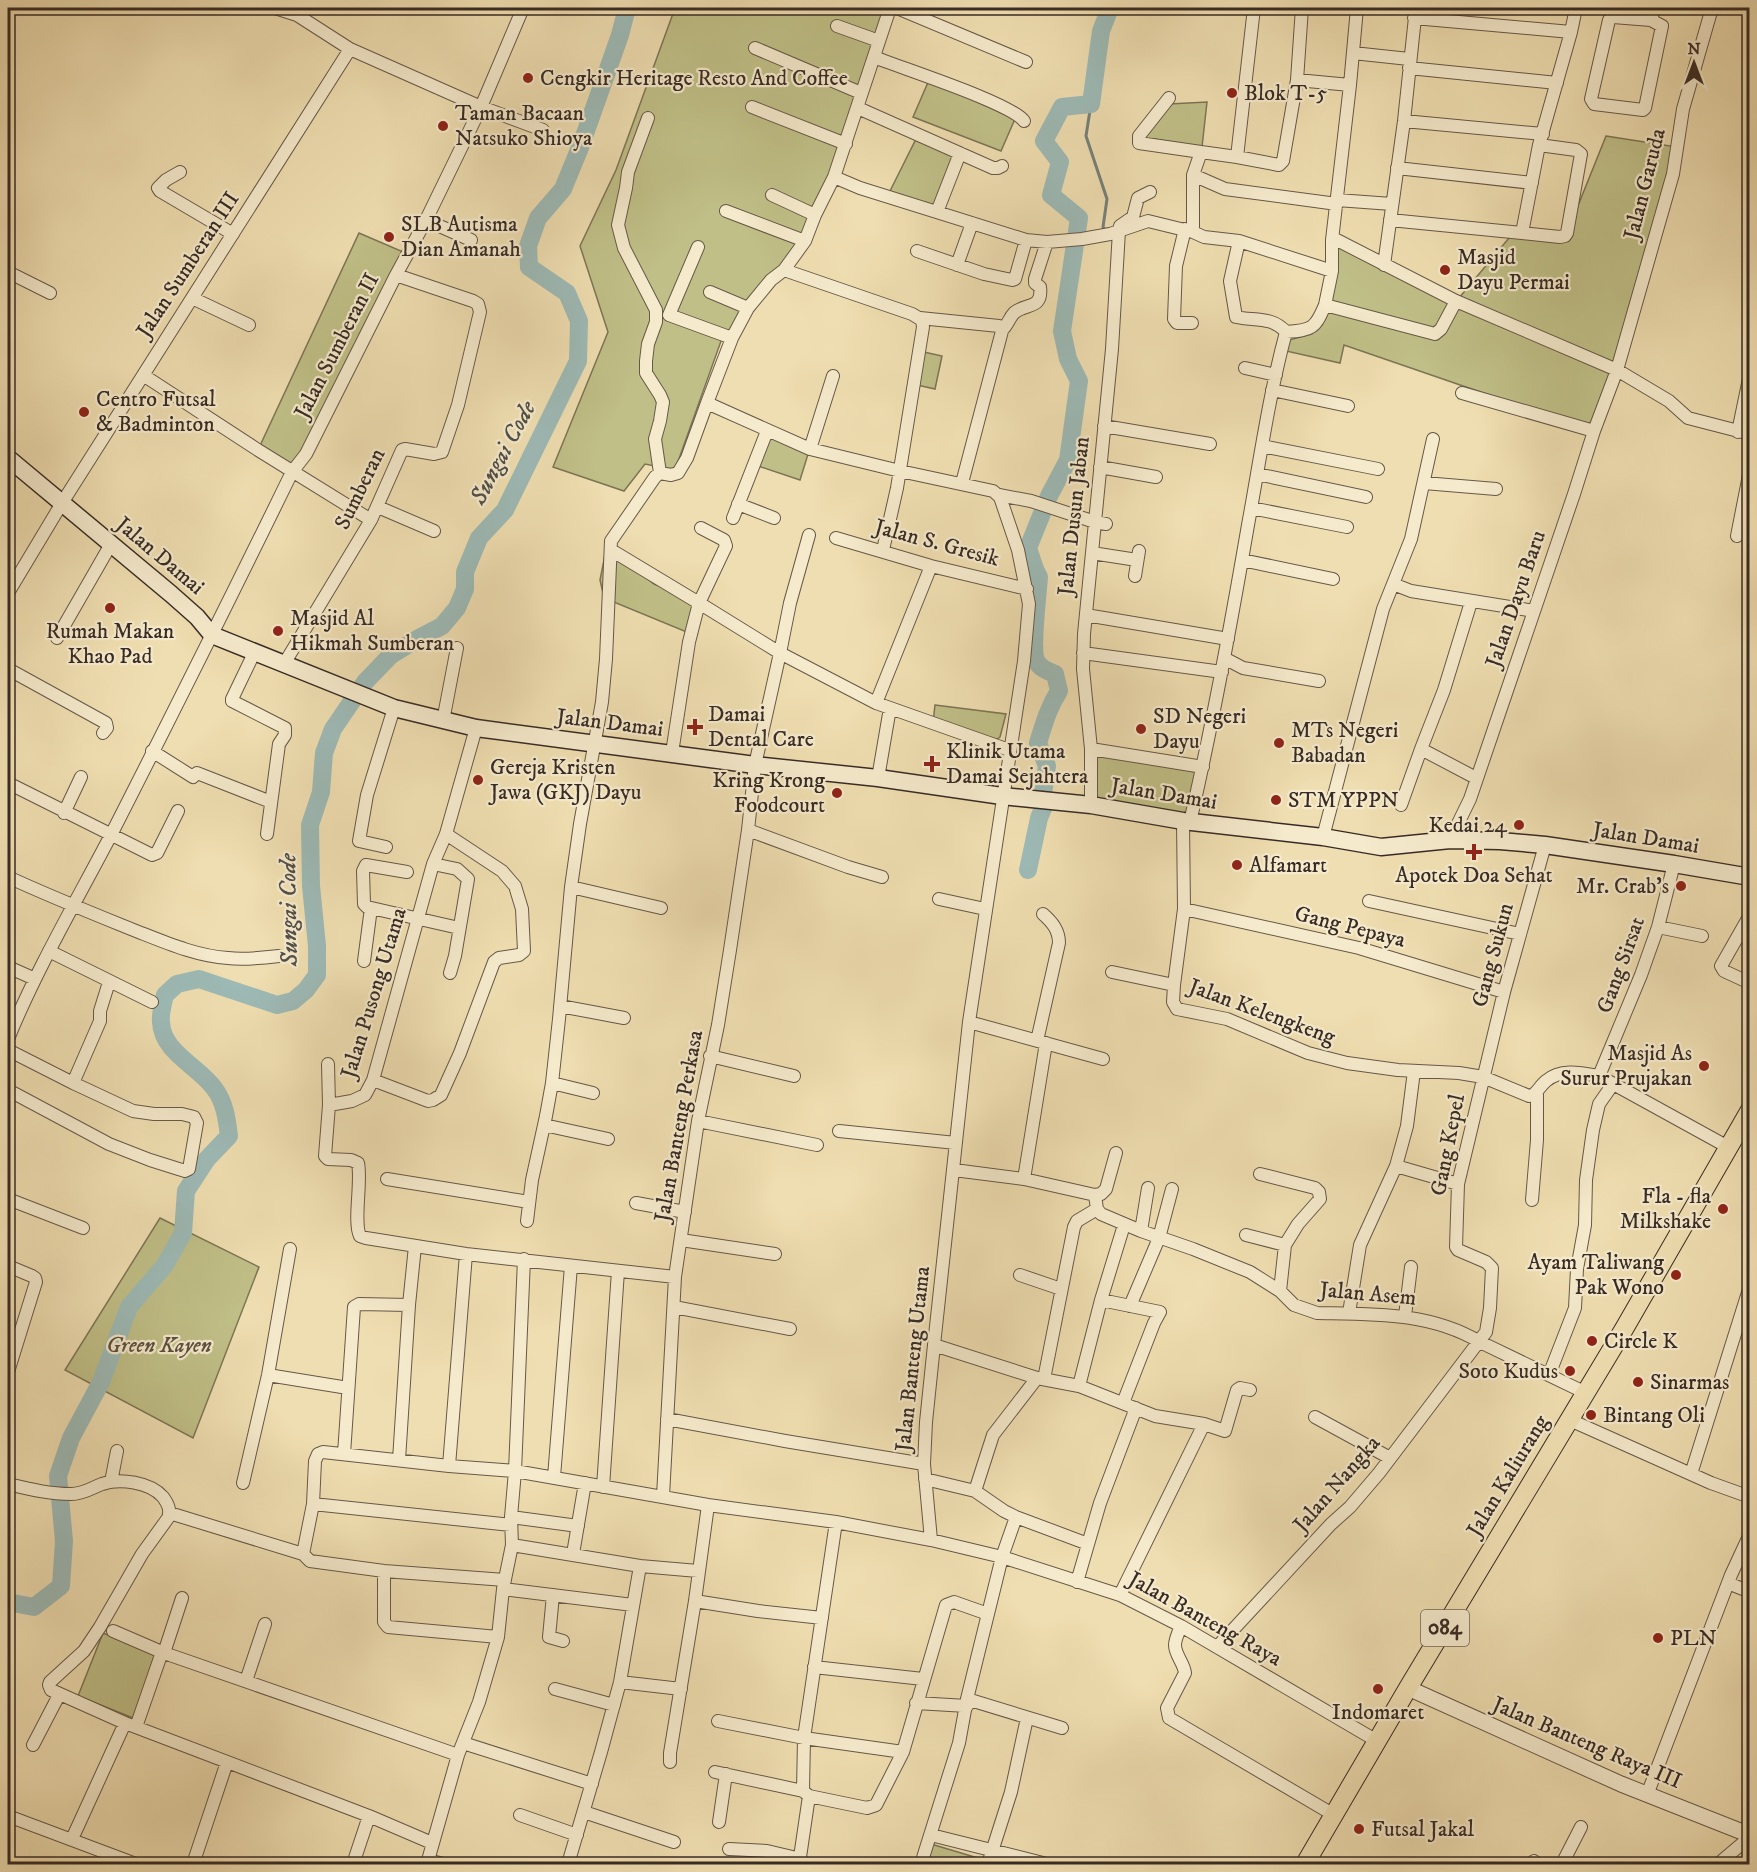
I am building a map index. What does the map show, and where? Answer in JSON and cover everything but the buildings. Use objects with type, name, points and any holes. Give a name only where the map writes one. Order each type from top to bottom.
[{"type":"main road","name":"Jalan Damai","points":[[8,458],[196,617],[212,635],[394,708],[443,721],[476,728],[755,765],[1091,805],[1186,821],[1323,837],[1381,847],[1450,840],[1545,845],[1749,877]]},
{"type":"main road","name":"Jalan Kaliurang","points":[[1305,1864],[1624,1329],[1749,1110]]},
{"type":"street","points":[[275,8],[296,11],[350,49],[481,107],[543,130]]},
{"type":"street","name":"Jalan Sumberan II","points":[[8,1039],[10,1025],[212,635],[292,472],[306,454],[426,220],[481,107],[523,8]]},
{"type":"street","points":[[527,1221],[532,1180],[552,1083],[571,887],[602,702],[611,541],[615,532],[655,477],[660,473],[671,475],[678,473],[687,458],[732,338],[748,308],[771,280],[784,270],[805,241],[834,177],[890,8]]},
{"type":"street","points":[[897,8],[1026,62]]},
{"type":"street","points":[[1237,157],[1254,8]]},
{"type":"street","points":[[1169,98],[1139,136],[1139,143],[1279,165],[1283,161],[1297,80],[1302,8]]},
{"type":"street","points":[[1239,241],[1230,281],[1236,317],[1272,322],[1281,326],[1286,332],[1308,330],[1314,327],[1325,305],[1332,271],[1333,238],[1357,8]]},
{"type":"street","points":[[1522,233],[1541,139],[1576,8]]},
{"type":"street","name":"Jalan Garuda","points":[[1617,370],[1673,174],[1683,109],[1712,8]]},
{"type":"street","points":[[1384,265],[1404,121],[1415,13],[1571,32]]},
{"type":"street","points":[[1652,14],[1662,28],[1645,108],[1640,111],[1594,104],[1591,95],[1609,20],[1616,17],[1652,14]]},
{"type":"street","points":[[837,26],[879,41]]},
{"type":"street","points":[[755,48],[861,93]]},
{"type":"street","name":"Jalan Sumberan III","points":[[8,594],[62,503],[350,49]]},
{"type":"street","points":[[1353,53],[1557,83]]},
{"type":"street","points":[[874,57],[979,97],[1016,113],[1024,121]]},
{"type":"street","points":[[1297,80],[1350,85]]},
{"type":"street","points":[[752,107],[846,144]]},
{"type":"street","points":[[858,108],[993,168],[1002,166]]},
{"type":"street","points":[[648,118],[628,171],[618,225],[624,248],[656,310],[656,322],[648,344],[646,373],[663,402],[655,439],[660,473]]},
{"type":"street","points":[[1390,220],[1566,236],[1581,154],[1576,150],[1541,139],[1404,121]]},
{"type":"street","points":[[1192,323],[1177,323],[1174,319],[1176,266],[1189,230],[1193,175],[1201,152]]},
{"type":"street","points":[[937,212],[960,153]]},
{"type":"street","points":[[1397,168],[1532,183]]},
{"type":"street","points":[[180,172],[160,184],[158,188],[160,191],[233,234]]},
{"type":"street","points":[[1193,175],[1225,189],[1337,202],[1392,204]]},
{"type":"street","points":[[834,177],[1026,240],[1047,242],[1077,240],[1119,231],[1148,221],[1189,230],[1204,237],[1239,241],[1332,271]]},
{"type":"street","points":[[1119,231],[1120,226],[1133,217],[1138,198],[1150,192]]},
{"type":"street","points":[[772,195],[815,215]]},
{"type":"street","points":[[726,211],[805,241]]},
{"type":"street","points":[[426,220],[471,240]]},
{"type":"street","points":[[957,265],[972,223]]},
{"type":"street","name":"Jalan Dusun Jaban","points":[[1091,805],[1091,749],[1083,653],[1099,523],[1100,467],[1112,350],[1119,231]]},
{"type":"street","points":[[1333,238],[1456,301],[1617,370],[1669,401],[1688,418],[1744,433],[1749,374]]},
{"type":"street","points":[[917,251],[1010,280],[1015,279],[1026,240]]},
{"type":"street","points":[[962,483],[1002,330],[1014,313],[1033,305],[1039,299],[1041,291],[1035,279],[1047,242]]},
{"type":"street","points":[[698,247],[669,315],[732,338]]},
{"type":"street","points":[[784,270],[920,318],[999,326],[1002,330]]},
{"type":"street","points":[[8,272],[50,293]]},
{"type":"street","name":"Sumberan","points":[[284,664],[372,520],[402,450],[439,454],[442,452],[458,405],[480,312],[478,304],[396,275]]},
{"type":"street","points":[[710,292],[748,308]]},
{"type":"street","points":[[192,298],[249,325]]},
{"type":"street","points":[[1325,305],[1435,334],[1441,329],[1456,301]]},
{"type":"street","points":[[883,550],[900,471],[923,327],[920,318]]},
{"type":"street","name":"Jalan Kelengkeng","points":[[1286,332],[1272,390],[1203,767],[1186,821],[1184,909],[1173,1002],[1177,1009],[1227,1019],[1308,1053],[1347,1063],[1372,1068],[1459,1073],[1483,1077],[1529,1096],[1537,1091]]},
{"type":"street","points":[[1245,368],[1276,375]]},
{"type":"street","name":"Jalan Dayu Baru","points":[[1450,840],[1470,799],[1594,431],[1617,370]]},
{"type":"street","points":[[143,375],[292,472],[372,520]]},
{"type":"street","points":[[810,449],[833,376]]},
{"type":"street","points":[[1272,390],[1348,406]]},
{"type":"street","points":[[1462,393],[1594,431]]},
{"type":"street","points":[[707,403],[810,449],[900,471],[989,489],[999,495],[1031,501],[1099,523]]},
{"type":"street","points":[[1104,426],[1210,444]]},
{"type":"street","points":[[733,518],[767,431]]},
{"type":"street","points":[[1323,837],[1383,609],[1411,538],[1433,439]]},
{"type":"street","points":[[1262,446],[1378,469]]},
{"type":"street","points":[[1100,467],[1156,477]]},
{"type":"street","points":[[1737,536],[1749,470]]},
{"type":"street","points":[[1257,474],[1366,497]]},
{"type":"street","points":[[1424,483],[1496,489]]},
{"type":"street","name":"Jalan Banteng Utama","points":[[931,1540],[924,1464],[934,1345],[969,1022],[1024,661],[1029,604],[1018,550],[999,495]]},
{"type":"street","points":[[738,504],[774,518]]},
{"type":"street","points":[[378,507],[434,531]]},
{"type":"street","points":[[1251,508],[1347,527]]},
{"type":"street","points":[[672,753],[684,670],[699,603],[726,546],[724,540],[701,528]]},
{"type":"street","name":"Jalan Banteng Perkasa","points":[[663,1496],[675,1277],[698,1121],[722,1000],[748,830],[755,765],[790,603],[809,535]]},
{"type":"street","name":"Jalan S. Gresik","points":[[836,538],[931,566],[1027,589]]},
{"type":"street","points":[[57,638],[111,544]]},
{"type":"street","points":[[611,550],[780,653],[876,704],[1009,750]]},
{"type":"street","points":[[1094,554],[1138,555],[1135,576]]},
{"type":"street","points":[[1242,560],[1333,579]]},
{"type":"street","points":[[876,704],[931,566]]},
{"type":"street","points":[[1393,584],[1411,591],[1534,611]]},
{"type":"street","points":[[1401,805],[1444,690],[1471,602]]},
{"type":"street","points":[[1088,616],[1228,639]]},
{"type":"street","points":[[443,721],[457,648]]},
{"type":"street","points":[[255,651],[232,701],[285,728],[285,735],[279,744],[267,834]]},
{"type":"street","points":[[1083,653],[1222,672]]},
{"type":"street","points":[[1224,658],[1243,668],[1320,681]]},
{"type":"street","points":[[8,669],[106,723],[103,733]]},
{"type":"street","points":[[386,848],[359,841],[368,795],[394,708]]},
{"type":"street","points":[[878,778],[890,708]]},
{"type":"street","name":"Jalan Pusong Utama","points":[[415,1246],[366,1238],[358,1233],[359,1167],[355,1161],[328,1159],[325,1156],[329,1105],[352,1101],[365,1095],[373,1080],[433,864],[446,834],[476,728]]},
{"type":"street","points":[[1421,748],[1476,778]]},
{"type":"street","points":[[1091,749],[1203,767]]},
{"type":"street","points":[[152,751],[193,777],[197,773],[271,802]]},
{"type":"street","points":[[64,813],[81,777]]},
{"type":"street","points":[[8,783],[152,855],[155,855],[178,811]]},
{"type":"street","points":[[748,830],[848,867],[882,877]]},
{"type":"street","points":[[373,1080],[428,1101],[441,1095],[460,1053],[494,962],[499,958],[519,955],[524,951],[522,909],[515,886],[502,871],[446,834]]},
{"type":"street","name":"Gang Sukun","points":[[1483,1077],[1545,845]]},
{"type":"street","points":[[433,864],[458,869],[468,879],[450,973]]},
{"type":"street","name":"Gang Sirsat","points":[[1599,1076],[1617,1036],[1658,927],[1674,864]]},
{"type":"street","points":[[407,872],[370,865],[363,867],[364,904],[372,908],[459,928]]},
{"type":"street","points":[[8,877],[72,906],[207,955],[250,959],[279,956]]},
{"type":"street","points":[[571,887],[661,908]]},
{"type":"street","points":[[939,899],[985,909]]},
{"type":"street","points":[[1369,901],[1521,934]]},
{"type":"street","points":[[364,961],[372,908]]},
{"type":"street","name":"Gang Pepaya","points":[[1184,909],[1359,948],[1504,992]]},
{"type":"street","points":[[1024,1179],[1041,1042],[1059,943],[1059,936],[1053,923],[1043,914]]},
{"type":"street","points":[[1749,915],[1721,967],[1733,976],[1749,983]]},
{"type":"street","points":[[1658,927],[1702,936]]},
{"type":"street","points":[[48,951],[152,1002]]},
{"type":"street","points":[[8,967],[35,979]]},
{"type":"street","points":[[1112,972],[1174,984]]},
{"type":"street","points":[[73,1083],[100,1021],[100,1011],[109,982]]},
{"type":"street","points":[[560,1006],[624,1018]]},
{"type":"street","points":[[969,1022],[1103,1059]]},
{"type":"street","points":[[8,1050],[133,1111],[182,1114],[194,1117],[197,1123],[189,1169],[184,1171],[158,1163],[109,1144],[8,1090]]},
{"type":"street","points":[[710,1056],[794,1076]]},
{"type":"street","points":[[328,1064],[329,1105]]},
{"type":"street","points":[[1349,1313],[1360,1245],[1396,1166],[1407,1126],[1414,1071]]},
{"type":"street","points":[[1532,1200],[1537,1140],[1537,1091],[1552,1076],[1563,1073],[1578,1072],[1599,1076],[1728,1147]]},
{"type":"street","name":"Gang Kepel","points":[[1480,1342],[1486,1332],[1490,1308],[1492,1268],[1486,1262],[1456,1247],[1458,1184],[1483,1077]]},
{"type":"street","points":[[552,1083],[594,1093]]},
{"type":"street","points":[[1549,1375],[1575,1308],[1577,1269],[1585,1225],[1586,1180],[1593,1130],[1599,1104],[1613,1084]]},
{"type":"street","points":[[698,1121],[817,1145]]},
{"type":"street","points":[[544,1125],[608,1139]]},
{"type":"street","points":[[839,1131],[956,1143]]},
{"type":"street","points":[[954,1170],[1024,1179],[1095,1195],[1104,1192],[1116,1153]]},
{"type":"street","points":[[1396,1166],[1458,1184]]},
{"type":"street","points":[[1260,1174],[1315,1188],[1319,1192],[1320,1199],[1298,1224],[1285,1245],[1286,1297]]},
{"type":"street","points":[[387,1179],[529,1202]]},
{"type":"street","points":[[1141,1231],[1148,1188]]},
{"type":"street","points":[[1130,1306],[1159,1238],[1172,1189]]},
{"type":"street","points":[[975,1491],[993,1435],[1040,1379],[1077,1221],[1098,1209],[1095,1195]]},
{"type":"street","points":[[8,1199],[82,1228]]},
{"type":"street","points":[[636,1203],[685,1212]]},
{"type":"street","name":"Jalan Asem","points":[[1098,1209],[1101,1214],[1124,1225],[1250,1272],[1286,1297],[1317,1313],[1405,1316],[1463,1332],[1586,1393]]},
{"type":"street","points":[[1079,1386],[1101,1299],[1124,1225]]},
{"type":"street","points":[[1246,1235],[1285,1245]]},
{"type":"street","points":[[681,1240],[775,1254]]},
{"type":"street","points":[[399,1460],[415,1246],[466,1254],[675,1277]]},
{"type":"street","points":[[243,1483],[268,1376],[290,1249]]},
{"type":"street","points":[[449,1466],[466,1254]]},
{"type":"street","points":[[443,1864],[428,1862],[432,1843],[458,1755],[479,1702],[498,1636],[504,1585],[512,1545],[511,1521],[524,1259]]},
{"type":"street","points":[[8,1266],[32,1276],[36,1281],[8,1372]]},
{"type":"street","points":[[554,1477],[571,1266]]},
{"type":"street","points":[[1405,1316],[1411,1267]]},
{"type":"street","points":[[603,1487],[618,1271]]},
{"type":"street","points":[[1020,1275],[1061,1290]]},
{"type":"street","points":[[1691,1474],[1749,1286]]},
{"type":"street","points":[[1101,1299],[1160,1312],[1123,1403]]},
{"type":"street","points":[[344,1454],[354,1307],[359,1304],[409,1305]]},
{"type":"street","points":[[674,1307],[790,1329]]},
{"type":"street","name":"Jalan Nangka","points":[[1217,1647],[1350,1507],[1480,1342]]},
{"type":"street","points":[[934,1345],[1040,1379],[1079,1386],[1155,1416],[1204,1424],[1225,1431],[1237,1390],[1240,1388],[1250,1390]]},
{"type":"street","points":[[268,1376],[348,1388]]},
{"type":"street","points":[[1077,1582],[1100,1503],[1136,1408]]},
{"type":"street","points":[[1315,1417],[1389,1458]]},
{"type":"street","points":[[667,1419],[924,1464]]},
{"type":"street","points":[[1570,1420],[1749,1497]]},
{"type":"street","points":[[1120,1595],[1204,1424]]},
{"type":"street","points":[[111,1482],[117,1451]]},
{"type":"street","points":[[303,1554],[313,1504],[315,1461],[318,1454],[323,1452],[554,1477],[708,1504],[836,1522],[931,1540],[1002,1557]]},
{"type":"street","points":[[925,1479],[975,1491],[1016,1517],[1088,1544]]},
{"type":"street","points":[[8,1484],[45,1493],[75,1494],[87,1492],[111,1482],[130,1482],[152,1489],[159,1494],[166,1502],[170,1513],[142,1554],[84,1651],[50,1682],[51,1690],[130,1725],[369,1816],[432,1843]]},
{"type":"street","points":[[573,1554],[585,1482]]},
{"type":"street","points":[[313,1504],[578,1526]]},
{"type":"street","points":[[670,1762],[708,1504]]},
{"type":"street","points":[[176,1515],[303,1554],[310,1561],[504,1585],[553,1595],[633,1605]]},
{"type":"street","points":[[921,1864],[959,1743],[1002,1557],[1016,1517]]},
{"type":"street","points":[[729,1849],[767,1851],[800,1862],[806,1793],[804,1738],[836,1522]]},
{"type":"street","points":[[1647,1795],[1749,1534]]},
{"type":"street","points":[[512,1545],[640,1566],[698,1571]]},
{"type":"street","name":"Jalan Banteng Raya","points":[[1002,1557],[1120,1595],[1139,1604],[1181,1626],[1377,1741]]},
{"type":"street","points":[[568,1864],[620,1682],[640,1566]]},
{"type":"street","points":[[384,1570],[384,1622],[388,1627],[498,1636]]},
{"type":"street","points":[[1728,1583],[1749,1592]]},
{"type":"street","points":[[553,1595],[548,1634],[550,1638],[563,1641]]},
{"type":"street","points":[[72,1839],[130,1725],[163,1653],[182,1598]]},
{"type":"street","points":[[695,1601],[822,1618]]},
{"type":"street","points":[[719,1822],[720,1773],[871,1808],[880,1801],[903,1752],[946,1605],[954,1602],[988,1614]]},
{"type":"street","points":[[246,1681],[265,1624]]},
{"type":"street","points":[[1181,1626],[1175,1645],[1185,1673],[1167,1708],[1169,1718],[1334,1815]]},
{"type":"street","points":[[113,1631],[163,1653],[458,1755]]},
{"type":"street","points":[[814,1667],[923,1679]]},
{"type":"street","points":[[620,1682],[681,1689]]},
{"type":"street","name":"Jalan Banteng Raya III","points":[[1408,1688],[1556,1756],[1749,1836]]},
{"type":"street","points":[[555,1689],[614,1705]]},
{"type":"street","points":[[33,1745],[59,1695]]},
{"type":"street","points":[[916,1703],[967,1702],[1062,1728]]},
{"type":"street","points":[[988,1864],[1011,1792],[1028,1718]]},
{"type":"street","points":[[718,1721],[804,1738],[903,1752]]},
{"type":"street","points":[[462,1743],[592,1784]]},
{"type":"street","points":[[193,1864],[227,1762]]},
{"type":"street","points":[[584,1812],[674,1842]]},
{"type":"street","points":[[520,1815],[577,1835]]},
{"type":"street","points":[[8,1816],[72,1839],[130,1864]]},
{"type":"street","points":[[353,1864],[369,1816]]},
{"type":"street","points":[[1562,1864],[1581,1827]]},
{"type":"street","points":[[931,1835],[1043,1863]]},
{"type":"street","points":[[1718,1864],[1749,1836]]},
{"type":"green space","points":[[675,8],[892,8],[846,144],[798,243],[721,341],[675,470],[645,464],[624,491],[553,467],[608,332],[580,246],[616,170]]},
{"type":"green space","points":[[929,80],[1015,119],[1001,151],[913,117]]},
{"type":"green space","points":[[1207,102],[1202,147],[1142,137],[1169,104]]},
{"type":"green space","points":[[1606,136],[1677,147],[1594,431],[1344,345],[1340,363],[1286,351],[1289,340],[1312,334],[1332,271],[1334,241],[1459,298],[1514,232],[1567,233]]},
{"type":"green space","points":[[916,139],[958,156],[937,212],[888,195]]},
{"type":"green space","points":[[359,233],[408,254],[292,472],[258,450]]},
{"type":"green space","points":[[915,350],[942,356],[935,389],[908,383]]},
{"type":"green space","points":[[768,433],[809,451],[800,480],[758,466]]},
{"type":"green space","points":[[607,545],[654,584],[694,599],[689,633],[604,598],[600,580]]},
{"type":"green space","points":[[935,705],[1006,714],[1000,737],[991,743],[933,723]]},
{"type":"green space","points":[[1092,751],[1202,768],[1189,820],[1091,802]]},
{"type":"green space","name":"Green Kayen","points":[[160,1218],[259,1267],[193,1438],[65,1370]]},
{"type":"green space","points":[[103,1633],[158,1655],[133,1718],[78,1696]]},
{"type":"green space","points":[[931,1844],[988,1861],[987,1864],[924,1864]]},
{"type":"waterway","name":"Sungai Code","points":[[8,1602],[34,1607],[61,1586],[64,1541],[58,1476],[71,1438],[101,1382],[129,1307],[165,1265],[183,1233],[186,1191],[207,1159],[229,1136],[225,1111],[218,1093],[167,1042],[161,1022],[165,995],[177,984],[199,979],[277,1005],[293,1001],[306,990],[317,975],[317,946],[311,886],[310,825],[321,792],[324,753],[333,729],[365,682],[391,655],[442,626],[457,608],[465,589],[465,572],[479,538],[505,510],[578,361],[579,321],[567,293],[529,267],[528,246],[538,218],[563,189],[620,35],[627,8]]},
{"type":"waterway","points":[[1043,794],[1047,766],[1038,743],[1049,710],[1059,691],[1055,674],[1039,665],[1036,660],[1034,633],[1039,577],[1028,548],[1049,496],[1068,460],[1079,381],[1068,359],[1062,331],[1079,218],[1051,195],[1060,162],[1044,141],[1062,107],[1091,104],[1101,31],[1110,8]]},
{"type":"waterway","points":[[1091,104],[1086,136],[1107,199],[1103,227],[1107,232]]},
{"type":"waterway","points":[[1028,870],[1039,818],[1044,806]]},
{"type":"place","name":"Cengkir Heritage Resto And Coffee","points":[[528,78]]},
{"type":"place","name":"Blok T-5","points":[[1232,93]]},
{"type":"place","name":"Taman Bacaan Natsuko Shioya","points":[[443,126]]},
{"type":"place","name":"SLB Autisma Dian Amanah","points":[[389,237]]},
{"type":"place","name":"Masjid Dayu Permai","points":[[1445,270]]},
{"type":"place","name":"Centro Futsal & Badminton","points":[[84,412]]},
{"type":"place","name":"Rumah Makan Khao Pad","points":[[110,608]]},
{"type":"place","name":"Masjid Al Hikmah Sumberan","points":[[278,631]]},
{"type":"place","name":"Damai Dental Care","points":[[695,727]]},
{"type":"place","name":"SD Negeri Dayu","points":[[1141,729]]},
{"type":"place","name":"MTs Negeri Babadan","points":[[1279,743]]},
{"type":"place","name":"Klinik Utama Damai Sejahtera","points":[[932,764]]},
{"type":"place","name":"Gereja Kristen Jawa (GKJ) Dayu","points":[[478,780]]},
{"type":"place","name":"Kring Krong Foodcourt","points":[[837,793]]},
{"type":"place","name":"STM YPPN","points":[[1276,800]]},
{"type":"place","name":"Kedai 24","points":[[1519,825]]},
{"type":"place","name":"Apotek Doa Sehat","points":[[1474,852]]},
{"type":"place","name":"Alfamart","points":[[1237,865]]},
{"type":"place","name":"Mr. Crab's","points":[[1681,886]]},
{"type":"place","name":"Masjid As Surur Prujakan","points":[[1704,1066]]},
{"type":"place","name":"Fla - fla Milkshake","points":[[1723,1209]]},
{"type":"place","name":"Ayam Taliwang Pak Wono","points":[[1676,1275]]},
{"type":"place","name":"Circle K","points":[[1592,1341]]},
{"type":"place","name":"Soto Kudus","points":[[1570,1371]]},
{"type":"place","name":"Sinarmas","points":[[1638,1382]]},
{"type":"place","name":"Bintang Oli","points":[[1591,1415]]},
{"type":"place","name":"PLN","points":[[1658,1638]]},
{"type":"place","name":"Indomaret","points":[[1378,1689]]},
{"type":"place","name":"Futsal Jakal","points":[[1359,1829]]}]
